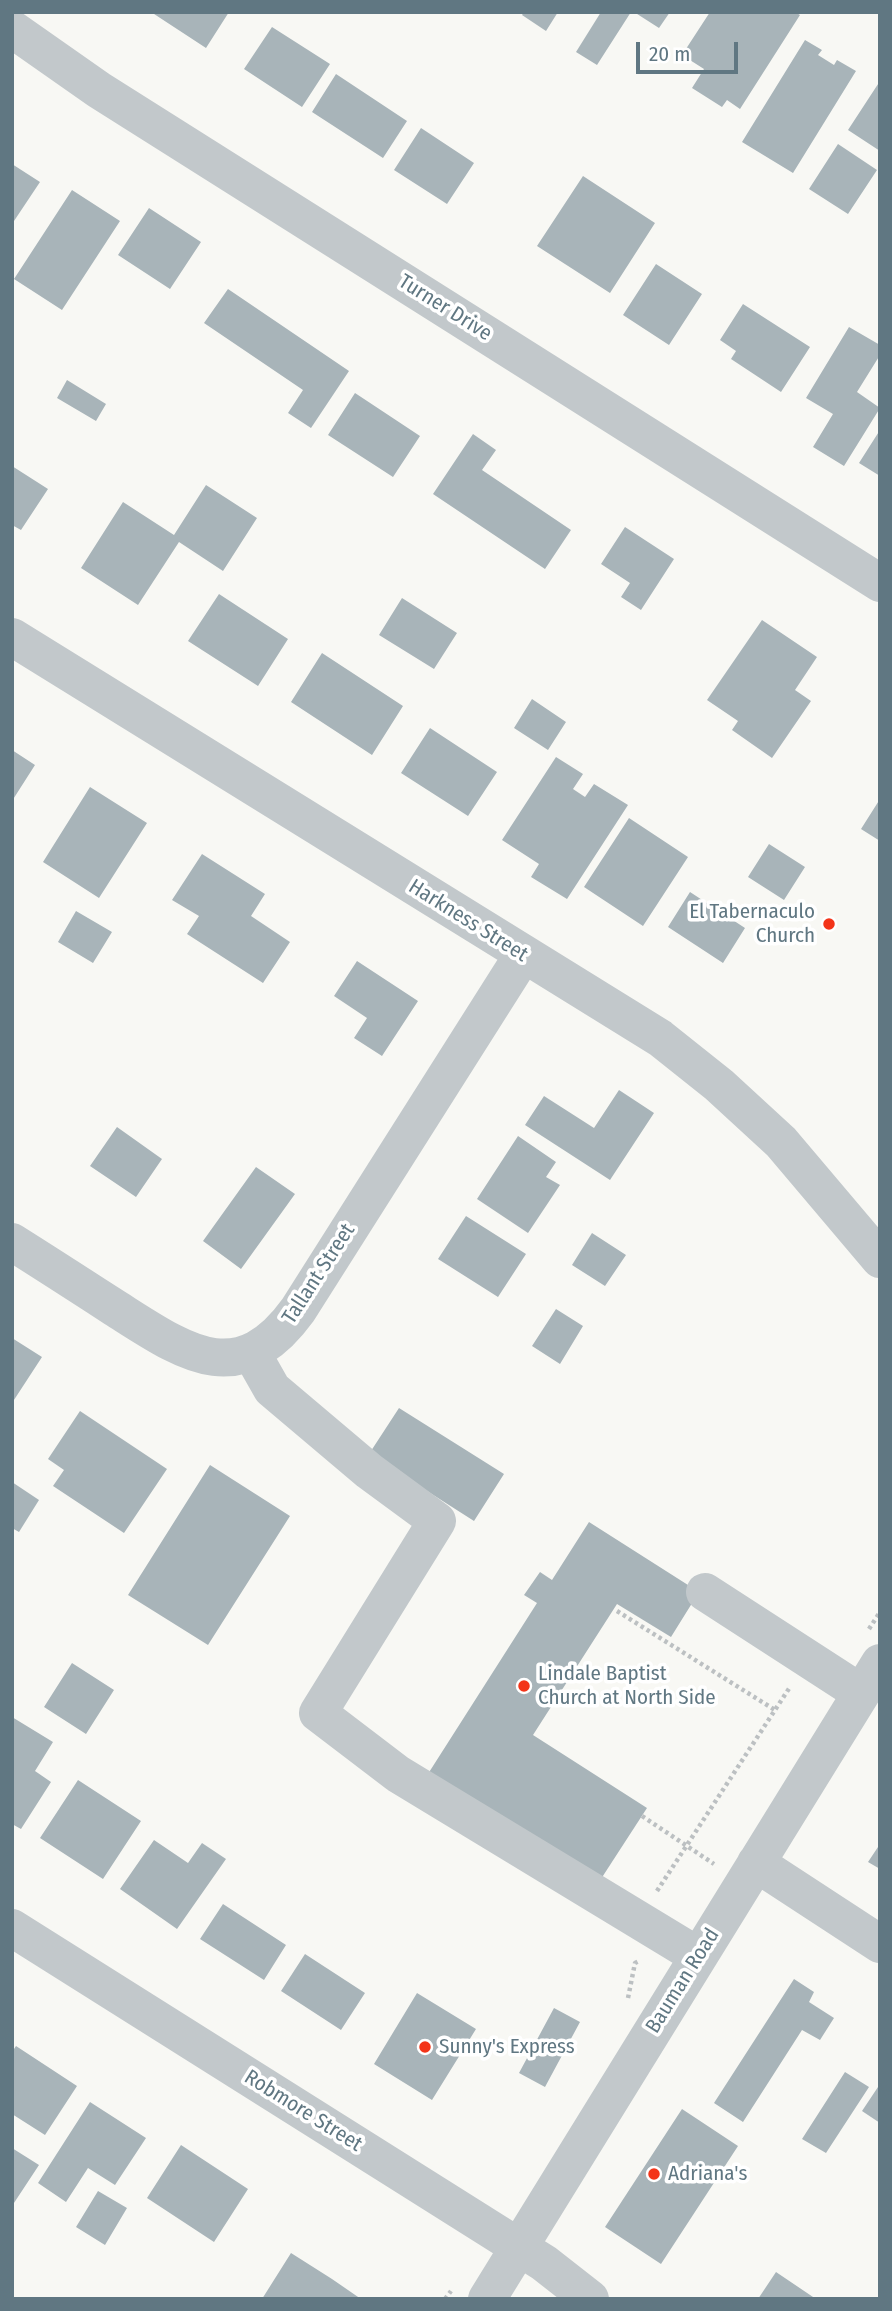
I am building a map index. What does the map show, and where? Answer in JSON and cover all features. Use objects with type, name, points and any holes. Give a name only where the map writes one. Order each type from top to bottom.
[{"type":"street","name":"Turner Drive","points":[[12,29],[99,90],[880,583]]},
{"type":"street","name":"Harkness Street","points":[[12,637],[523,956],[660,1038],[719,1084],[781,1142],[880,1259]]},
{"type":"street","name":"Tallant Street","points":[[12,1242],[180,1349],[215,1358],[251,1352],[286,1327],[298,1310],[523,956]]},
{"type":"street","points":[[251,1352],[272,1389],[369,1471],[437,1521],[318,1713],[398,1774],[698,1956]]},
{"type":"street","points":[[705,1592],[870,1678]]},
{"type":"street","name":"Bauman Road","points":[[487,2299],[870,1678]]},
{"type":"street","points":[[750,1874],[880,1944]]},
{"type":"street","name":"Robmore Street","points":[[12,1928],[519,2248],[590,2299]]},
{"type":"path","points":[[617,1611],[775,1710]]},
{"type":"path","points":[[642,1816],[750,1874]]},
{"type":"building","points":[[151,12],[229,12],[206,48]]},
{"type":"building","points":[[524,12],[558,12],[546,31],[522,15]]},
{"type":"building","points":[[601,12],[631,12],[597,65],[576,52]]},
{"type":"building","points":[[634,12],[670,12],[659,28]]},
{"type":"building","points":[[710,12],[795,12],[800,15],[740,109],[727,100],[722,107],[692,88],[704,69],[682,55]]},
{"type":"building","points":[[272,27],[330,64],[302,107],[244,69]]},
{"type":"building","points":[[805,40],[822,50],[818,55],[834,65],[837,60],[856,71],[793,173],[742,142]]},
{"type":"building","points":[[336,74],[407,121],[383,158],[312,112]]},
{"type":"building","points":[[880,81],[880,151],[848,130]]},
{"type":"building","points":[[421,128],[474,163],[447,204],[394,170]]},
{"type":"building","points":[[838,144],[877,170],[848,214],[809,189]]},
{"type":"building","points":[[12,164],[40,182],[12,224]]},
{"type":"building","points":[[583,176],[655,223],[610,293],[537,246]]},
{"type":"building","points":[[72,190],[120,221],[62,310],[14,279]]},
{"type":"building","points":[[149,208],[201,242],[170,289],[118,255]]},
{"type":"building","points":[[656,264],[702,294],[669,345],[623,315]]},
{"type":"building","points":[[228,289],[349,371],[311,428],[288,413],[303,390],[204,323]]},
{"type":"building","points":[[743,304],[810,347],[781,392],[731,359],[736,351],[720,340]]},
{"type":"building","points":[[849,327],[880,345],[880,355],[857,392],[880,408],[844,466],[813,447],[833,414],[806,398]]},
{"type":"building","points":[[67,380],[106,404],[96,421],[57,398]]},
{"type":"building","points":[[355,393],[420,436],[393,477],[328,435]]},
{"type":"building","points":[[880,430],[880,476],[859,463]]},
{"type":"building","points":[[473,434],[496,450],[482,470],[571,530],[545,569],[433,494]]},
{"type":"building","points":[[12,466],[48,489],[21,530],[12,525]]},
{"type":"building","points":[[206,485],[257,518],[223,571],[179,542],[138,605],[81,568],[123,502],[174,535]]},
{"type":"building","points":[[625,527],[674,559],[641,610],[621,597],[630,583],[601,564]]},
{"type":"building","points":[[219,594],[288,639],[258,686],[188,641]]},
{"type":"building","points":[[402,598],[457,633],[434,669],[379,635]]},
{"type":"building","points":[[762,620],[817,657],[795,690],[811,701],[772,758],[732,730],[738,721],[707,700]]},
{"type":"building","points":[[322,653],[403,706],[372,755],[291,702]]},
{"type":"building","points":[[532,699],[566,722],[548,750],[514,728]]},
{"type":"building","points":[[430,728],[497,772],[468,816],[401,773]]},
{"type":"building","points":[[12,750],[35,765],[12,801]]},
{"type":"building","points":[[556,757],[583,774],[573,789],[585,797],[594,784],[628,805],[567,899],[531,877],[539,864],[502,840]]},
{"type":"building","points":[[90,787],[147,823],[99,898],[43,862]]},
{"type":"building","points":[[880,799],[880,841],[861,829]]},
{"type":"building","points":[[629,818],[688,857],[643,926],[584,887]]},
{"type":"building","points":[[769,844],[805,867],[784,900],[748,877]]},
{"type":"building","points":[[202,854],[265,894],[251,916],[290,942],[263,983],[187,934],[199,916],[172,900]]},
{"type":"building","points":[[690,892],[745,928],[723,963],[668,927]]},
{"type":"building","points":[[76,911],[112,932],[93,963],[58,942]]},
{"type":"building","points":[[357,961],[418,1001],[382,1056],[354,1038],[367,1018],[334,996]]},
{"type":"building","points":[[619,1090],[654,1113],[610,1180],[525,1125],[544,1096],[594,1128]]},
{"type":"building","points":[[117,1127],[162,1159],[136,1197],[90,1166]]},
{"type":"building","points":[[518,1136],[556,1162],[546,1177],[560,1185],[528,1233],[477,1199]]},
{"type":"building","points":[[256,1167],[295,1194],[241,1269],[203,1241]]},
{"type":"building","points":[[466,1216],[526,1254],[498,1297],[438,1259]]},
{"type":"building","points":[[592,1233],[626,1255],[605,1286],[572,1265]]},
{"type":"building","points":[[556,1309],[583,1326],[560,1364],[532,1346]]},
{"type":"building","points":[[12,1338],[42,1357],[12,1403]]},
{"type":"building","points":[[399,1408],[504,1474],[474,1521],[369,1454]]},
{"type":"building","points":[[80,1411],[167,1469],[124,1533],[53,1486],[64,1470],[48,1459]]},
{"type":"building","points":[[210,1465],[290,1516],[208,1645],[128,1595]]},
{"type":"building","points":[[12,1482],[39,1500],[19,1532],[12,1528]]},
{"type":"building","name":"Lindale Baptist Church at North Side","points":[[589,1522],[699,1592],[671,1637],[617,1604],[533,1735],[647,1808],[599,1882],[426,1777],[537,1603],[524,1595],[540,1572],[552,1580]]},
{"type":"building","points":[[72,1663],[114,1690],[86,1734],[44,1707]]},
{"type":"building","points":[[12,1717],[53,1742],[35,1771],[51,1782],[21,1829],[12,1824]]},
{"type":"building","points":[[78,1780],[141,1821],[103,1879],[40,1838]]},
{"type":"building","points":[[154,1840],[188,1863],[202,1843],[226,1859],[177,1929],[120,1889]]},
{"type":"building","points":[[880,1844],[880,1869],[868,1862]]},
{"type":"building","points":[[223,1904],[286,1945],[264,1980],[200,1939]]},
{"type":"building","points":[[305,1954],[365,1993],[341,2030],[281,1991]]},
{"type":"building","points":[[794,1979],[814,1992],[809,2002],[834,2018],[820,2040],[802,2030],[743,2122],[714,2103]]},
{"type":"building","name":"Sunny's Express","points":[[417,1993],[476,2029],[432,2100],[374,2064]]},
{"type":"building","points":[[554,2008],[580,2022],[545,2087],[519,2073]]},
{"type":"building","points":[[16,2046],[77,2086],[45,2135],[12,2114],[12,2052]]},
{"type":"building","points":[[845,2072],[869,2087],[826,2153],[802,2139]]},
{"type":"building","points":[[880,2084],[880,2123],[862,2111]]},
{"type":"building","points":[[90,2102],[146,2138],[115,2185],[88,2168],[66,2202],[38,2183]]},
{"type":"building","points":[[682,2109],[738,2146],[661,2264],[605,2227]]},
{"type":"building","points":[[181,2145],[248,2189],[214,2242],[147,2198]]},
{"type":"building","points":[[12,2148],[39,2165],[12,2206]]},
{"type":"building","points":[[98,2191],[127,2208],[105,2245],[76,2227]]},
{"type":"building","points":[[291,2253],[332,2279],[361,2299],[262,2299]]},
{"type":"building","points":[[776,2272],[816,2299],[758,2299]]},
{"type":"place","name":"El Tabernaculo Church","points":[[829,924]]},
{"type":"place","name":"Lindale Baptist Church at North Side","points":[[524,1686]]},
{"type":"place","name":"Sunny's Express","points":[[425,2047]]},
{"type":"place","name":"Adriana's","points":[[654,2174]]}]
